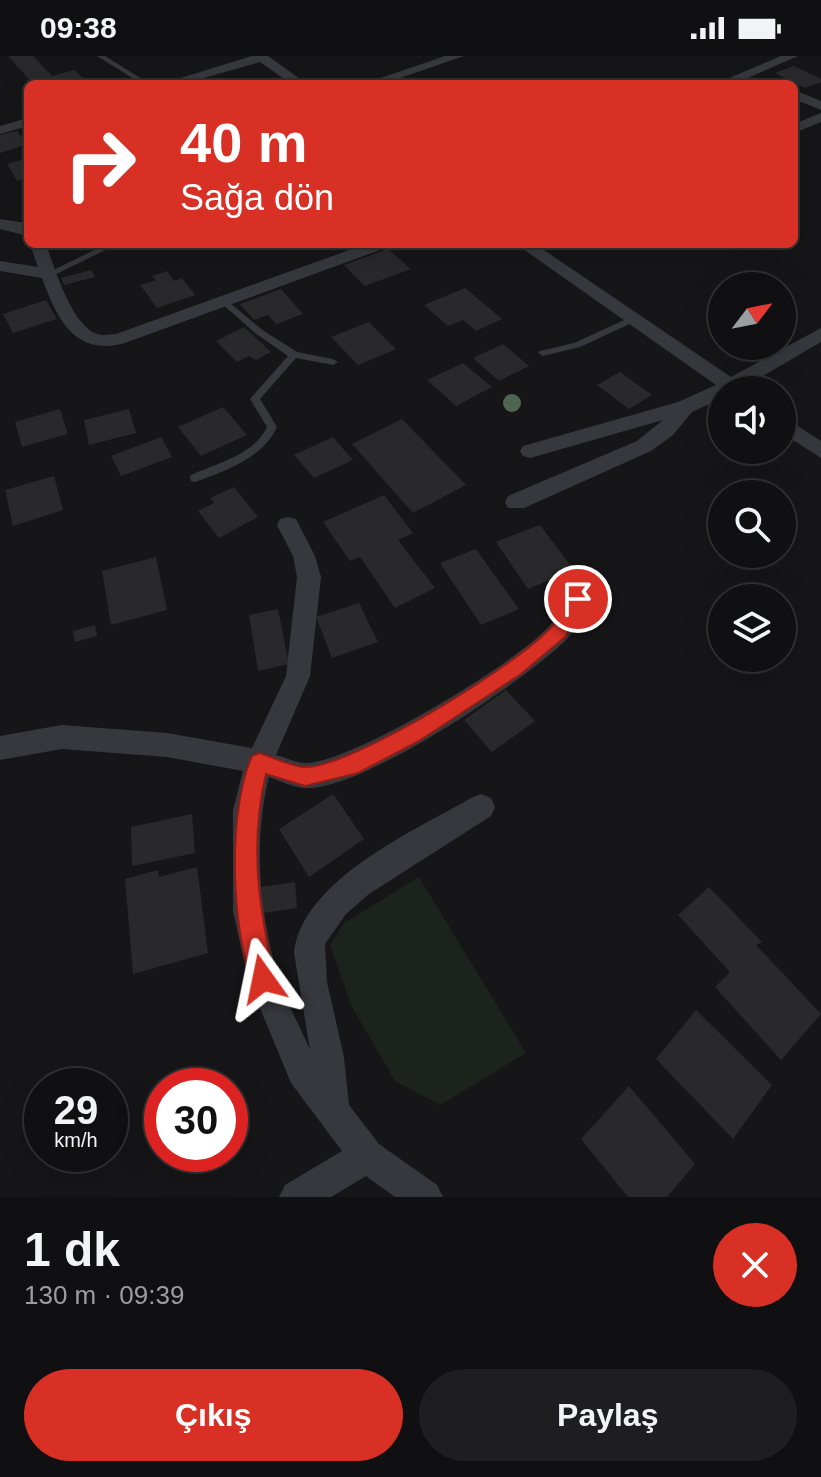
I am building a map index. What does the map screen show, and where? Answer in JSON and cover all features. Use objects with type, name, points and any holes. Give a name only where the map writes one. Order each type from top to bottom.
[{"type":"street","points":[[181,80],[261,56],[294,80]]},
{"type":"street","points":[[383,80],[458,56]]},
{"type":"street","points":[[732,80],[792,56]]},
{"type":"street","points":[[749,73],[764,80]]},
{"type":"street","points":[[798,96],[821,106]]},
{"type":"street","points":[[798,127],[821,117]]},
{"type":"street","points":[[0,130],[24,123]]},
{"type":"street","points":[[0,224],[24,228]]},
{"type":"street","points":[[39,248],[71,320],[93,340],[119,339],[371,248]]},
{"type":"street","points":[[534,248],[716,376]]},
{"type":"street","points":[[0,266],[49,274]]},
{"type":"street","points":[[753,376],[821,334]]},
{"type":"street","points":[[530,451],[708,398]]},
{"type":"street","points":[[516,502],[644,446],[666,430],[685,407]]},
{"type":"street","points":[[796,433],[821,451]]},
{"type":"street","points":[[288,525],[304,556],[309,577],[298,676],[259,762],[247,810],[248,911],[263,979],[303,1071],[367,1156],[425,1197]]},
{"type":"street","points":[[0,748],[62,737],[167,745],[259,762],[305,776],[351,766],[412,734],[515,668],[559,632],[578,599]]},
{"type":"street","points":[[334,1114],[329,1060],[313,983],[310,943],[325,912],[371,874],[481,807]]},
{"type":"street","points":[[297,1197],[367,1156]]},
{"type":"lane","points":[[100,56],[140,80]]},
{"type":"lane","points":[[49,274],[105,248]]},
{"type":"lane","points":[[223,300],[258,331],[294,355],[333,362]]},
{"type":"lane","points":[[543,353],[577,345],[633,319]]},
{"type":"lane","points":[[195,478],[258,448],[270,436],[272,427],[255,399],[294,355]]},
{"type":"shaded area","points":[[419,877],[526,1053],[440,1105],[395,1081],[352,1007],[330,945],[344,923]]},
{"type":"building","points":[[8,56],[33,56],[52,76],[74,70],[85,80],[29,80]]},
{"type":"building","points":[[794,66],[821,79],[821,82],[805,88],[798,84],[798,80],[789,80],[775,73]]},
{"type":"building","points":[[17,131],[24,139],[24,145],[0,153],[0,135]]},
{"type":"building","points":[[24,159],[24,179],[17,181],[7,164]]},
{"type":"building","points":[[388,249],[411,269],[365,286],[344,265]]},
{"type":"building","points":[[91,270],[95,277],[64,285],[61,278]]},
{"type":"building","points":[[167,271],[174,281],[182,278],[195,295],[157,308],[140,285],[156,280],[152,276]]},
{"type":"building","points":[[465,288],[502,319],[476,331],[463,320],[448,326],[424,305]]},
{"type":"building","points":[[281,289],[303,314],[276,324],[268,315],[254,320],[240,304]]},
{"type":"building","points":[[46,300],[57,319],[13,333],[3,314]]},
{"type":"building","points":[[369,322],[396,349],[358,365],[331,337]]},
{"type":"building","points":[[244,327],[271,352],[256,360],[249,356],[237,362],[216,341]]},
{"type":"building","points":[[503,344],[529,366],[499,381],[473,358]]},
{"type":"building","points":[[463,363],[492,387],[456,406],[427,380]]},
{"type":"building","points":[[620,372],[652,395],[629,409],[597,385]]},
{"type":"building","points":[[223,407],[247,435],[201,456],[178,427]]},
{"type":"building","points":[[60,409],[68,434],[22,447],[15,422]]},
{"type":"building","points":[[129,409],[136,433],[89,445],[84,420]]},
{"type":"building","points":[[402,419],[466,485],[413,513],[352,444]]},
{"type":"building","points":[[161,437],[172,457],[121,476],[111,456]]},
{"type":"building","points":[[333,437],[353,460],[314,478],[294,455]]},
{"type":"building","points":[[54,476],[63,510],[13,526],[5,490]]},
{"type":"building","points":[[234,487],[258,517],[219,538],[198,511],[214,503],[210,498]]},
{"type":"building","points":[[384,495],[413,533],[398,540],[435,588],[395,608],[360,557],[350,561],[323,522]]},
{"type":"building","points":[[540,525],[574,570],[528,589],[496,542]]},
{"type":"building","points":[[476,549],[519,609],[481,625],[440,563]]},
{"type":"building","points":[[156,557],[167,610],[111,625],[102,571]]},
{"type":"building","points":[[359,603],[378,642],[332,658],[316,617]]},
{"type":"building","points":[[278,609],[289,664],[258,671],[249,615]]},
{"type":"building","points":[[95,625],[97,636],[75,642],[73,631]]},
{"type":"building","points":[[506,690],[535,721],[492,752],[464,720]]},
{"type":"building","points":[[333,794],[364,839],[309,877],[279,829]]},
{"type":"building","points":[[192,814],[195,853],[132,866],[131,827]]},
{"type":"building","points":[[197,867],[208,953],[133,974],[125,879],[158,870],[159,877]]},
{"type":"building","points":[[295,882],[297,908],[262,913],[261,887]]},
{"type":"building","points":[[709,887],[762,942],[756,945],[821,1014],[781,1060],[715,987],[730,972],[678,915]]},
{"type":"building","points":[[696,1010],[772,1085],[733,1139],[656,1059]]},
{"type":"building","points":[[629,1086],[695,1164],[667,1197],[628,1197],[581,1139]]},
{"type":"route","points":[[263,979],[248,911],[247,810],[259,762],[305,776],[351,766],[412,734],[515,668],[559,632],[578,599]]}]
